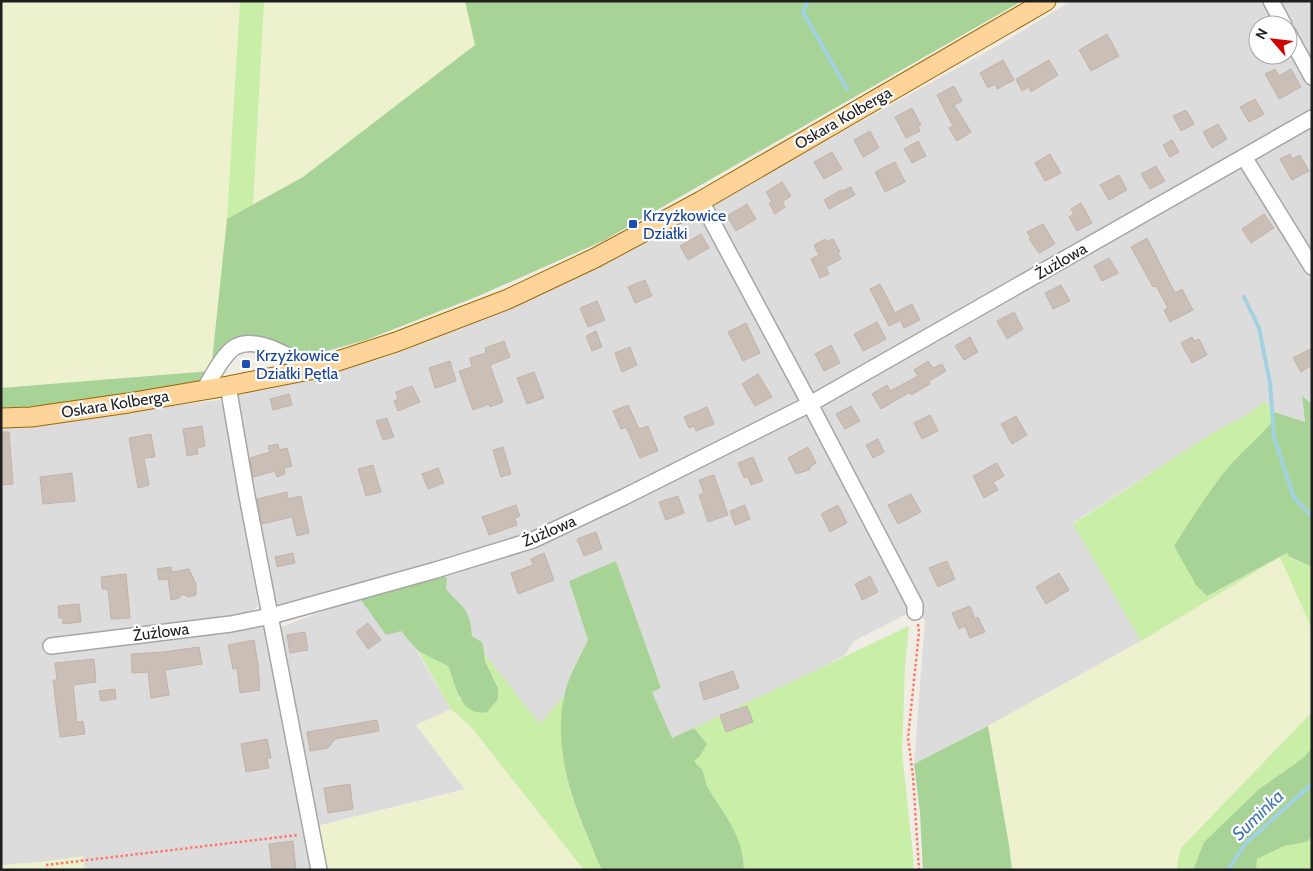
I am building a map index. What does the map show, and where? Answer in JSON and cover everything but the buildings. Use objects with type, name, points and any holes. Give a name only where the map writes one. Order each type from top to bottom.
[{"type":"main road","name":"Oskara Kolberga","points":[[1,418],[31,417],[128,403],[203,391],[310,370],[396,342],[508,299],[595,258],[701,201],[1046,1]]},
{"type":"street","points":[[1271,1],[1279,15]]},
{"type":"street","points":[[1298,51],[1312,77]]},
{"type":"street","name":"Żużlowa","points":[[51,646],[231,624],[271,616],[436,570],[533,540],[624,497],[810,404],[1312,118]]},
{"type":"street","points":[[1244,157],[1312,267]]},
{"type":"street","points":[[701,201],[915,605],[915,612]]},
{"type":"street","points":[[203,391],[226,356],[235,347],[253,343],[274,350],[310,370]]},
{"type":"street","points":[[228,386],[247,496],[319,870]]},
{"type":"path","points":[[915,612],[919,632],[908,738],[913,776],[918,870]]},
{"type":"path","points":[[46,866],[312,833]]},
{"type":"shaded area","points":[[1071,1],[1312,1],[1312,404],[1302,396],[1305,423],[1271,411],[1266,401],[1073,523],[1141,641],[988,726],[914,764],[925,620],[911,612],[854,641],[844,656],[758,699],[672,738],[652,692],[661,688],[616,561],[569,581],[588,640],[575,665],[564,696],[540,724],[484,653],[483,643],[472,636],[471,627],[462,606],[445,589],[447,578],[432,563],[276,605],[237,392],[385,358],[514,305],[623,254],[1004,42]]},
{"type":"shaded area","points":[[220,400],[228,419],[258,606],[251,613],[45,642],[45,653],[268,625],[310,870],[42,870],[41,862],[1,865],[1,427]]},
{"type":"shaded area","points":[[359,597],[401,631],[412,643],[451,709],[417,726],[465,789],[317,826],[279,628]]},
{"type":"green space","points":[[1,1],[465,1],[476,45],[303,177],[227,219],[211,371],[1,388]]},
{"type":"green space","points":[[240,1],[264,1],[253,205],[227,219]]},
{"type":"green space","points":[[465,1],[1022,1],[603,241],[476,297],[366,340],[295,360],[274,350],[235,347],[208,383],[33,409],[1,410],[1,388],[211,371],[227,219],[303,177],[475,45]]},
{"type":"green space","points":[[1302,396],[1312,404],[1312,567],[1290,557],[1287,553],[1207,596],[1196,585],[1174,546],[1224,473],[1273,421],[1271,411],[1305,422]]},
{"type":"green space","points":[[1266,401],[1273,421],[1260,436],[1207,596],[1277,559],[1141,641],[1073,524],[1211,434],[1245,416]]},
{"type":"green space","points":[[1288,553],[1290,558],[1312,567],[1312,629],[1280,557]]},
{"type":"green space","points":[[1280,557],[1312,629],[1312,712],[1181,848],[1177,864],[1178,870],[1012,870],[988,726],[1141,641]]},
{"type":"green space","points":[[616,561],[661,688],[652,692],[672,738],[694,728],[707,744],[700,756],[694,761],[702,770],[708,788],[737,836],[744,870],[603,870],[597,860],[570,790],[561,734],[561,715],[568,682],[588,640],[569,581]]},
{"type":"green space","points":[[438,573],[447,578],[446,589],[465,609],[471,626],[472,636],[483,643],[485,661],[498,688],[498,699],[487,712],[471,710],[465,705],[460,698],[448,666],[418,651],[401,631],[386,635],[359,597]]},
{"type":"green space","points":[[909,626],[905,667],[902,753],[914,864],[913,870],[745,870],[740,848],[732,829],[702,773],[693,761],[700,756],[707,744],[694,728]]},
{"type":"green space","points":[[418,651],[448,666],[460,701],[498,687],[485,661],[484,653],[540,724],[564,696],[561,731],[570,791],[580,821],[603,870],[584,870],[472,728],[451,709]]},
{"type":"green space","points":[[451,709],[472,728],[584,870],[438,870],[436,867],[425,870],[325,870],[317,826],[465,790],[416,725]]},
{"type":"green space","points":[[1312,712],[1312,748],[1302,759],[1259,789],[1204,842],[1193,870],[1178,870],[1177,864],[1181,848]]},
{"type":"green space","points":[[988,726],[1012,870],[923,870],[920,813],[914,764]]},
{"type":"green space","points":[[1312,748],[1312,835],[1307,842],[1284,846],[1257,859],[1256,870],[1193,870],[1204,842],[1259,789],[1302,759]]},
{"type":"green space","points":[[1312,835],[1312,870],[1256,870],[1256,859],[1284,846],[1307,842]]},
{"type":"green space","points":[[83,856],[85,870],[1,870],[1,865]]},
{"type":"waterway","points":[[808,1],[803,12],[847,89]]},
{"type":"waterway","points":[[1244,297],[1259,328],[1270,383],[1274,437],[1294,498],[1312,516]]},
{"type":"waterway","name":"Suminka","points":[[1228,870],[1245,844],[1312,784]]},
{"type":"place","name":"Krzyżkowice Działki","points":[[633,224]]},
{"type":"place","name":"Krzyżkowice Działki Pętla","points":[[246,364]]}]
